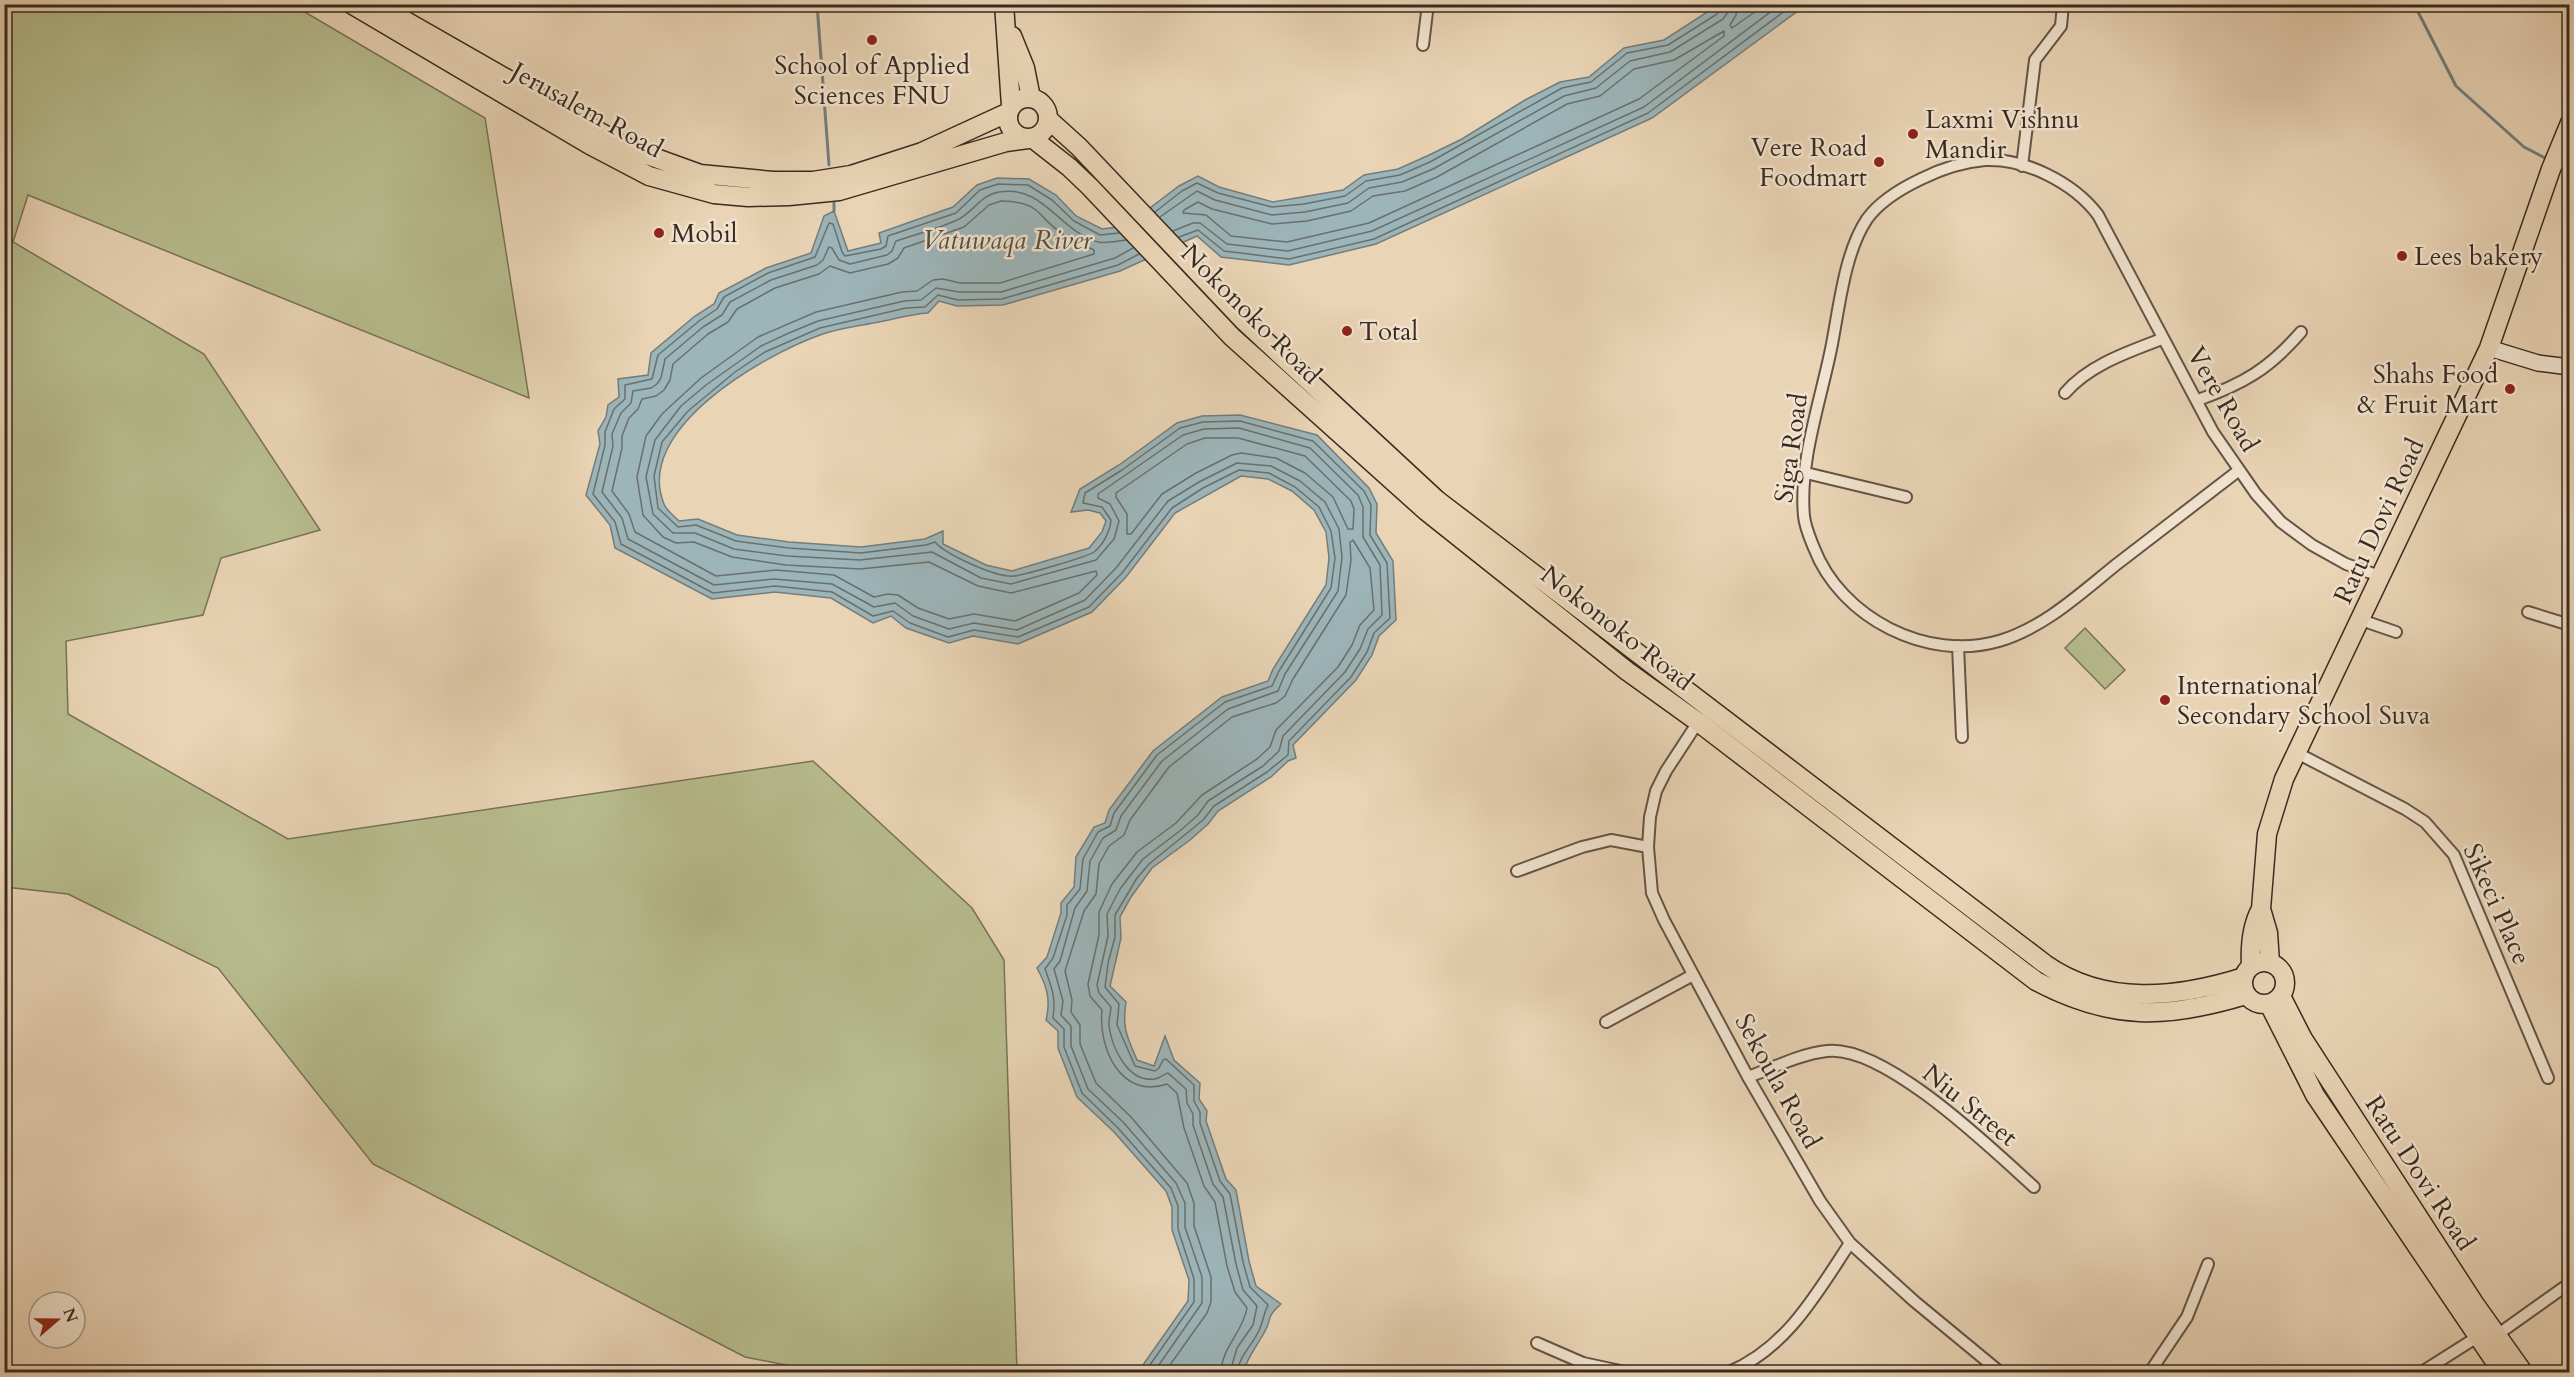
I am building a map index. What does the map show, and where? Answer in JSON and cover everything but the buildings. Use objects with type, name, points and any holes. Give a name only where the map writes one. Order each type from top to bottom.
[{"type":"main road","name":"Jerusalem Road","points":[[351,4],[590,145],[649,176],[714,194],[748,197],[789,196],[839,190],[1006,142],[1030,139]]},
{"type":"main road","name":"Jerusalem Road","points":[[376,4],[628,148],[700,174],[773,181],[813,181],[851,175],[922,152],[1010,109]]},
{"type":"main road","points":[[1004,4],[1007,23],[1010,109],[1007,118],[1011,130],[1022,138],[1030,139],[1044,131],[1048,119],[1042,103],[1031,98],[1020,99],[1010,109]]},
{"type":"main road","points":[[1007,23],[1025,68],[1031,98]]},
{"type":"main road","name":"Nokonoko Road","points":[[1048,119],[1080,147],[1172,247],[1390,468]]},
{"type":"main road","name":"Ratu Dovi Road","points":[[2270,963],[2268,933],[2261,909],[2267,834],[2284,778],[2382,577],[2489,348],[2550,169],[2570,123]]},
{"type":"main road","name":"Nokonoko Road","points":[[1030,139],[1069,167],[1232,337],[1390,468],[1437,500],[1702,715],[2062,976],[2097,989],[2131,995],[2175,993],[2247,979]]},
{"type":"main road","name":"Ratu Dovi Road","points":[[2247,979],[2256,918],[2261,909]]},
{"type":"main road","points":[[2257,963],[2270,963],[2281,970],[2284,976],[2284,990],[2275,1000],[2256,1003],[2247,979],[2257,963]]},
{"type":"main road","name":"Ratu Dovi Road","points":[[2275,1000],[2303,1039],[2489,1333],[2523,1372]]},
{"type":"main road","name":"Ratu Dovi Road","points":[[2489,1333],[2502,1372]]},
{"type":"street","points":[[1423,45],[1428,4]]},
{"type":"street","points":[[2022,166],[2036,60],[2061,26],[2063,4]]},
{"type":"street","name":"Siga Road","points":[[2078,194],[2058,180],[2022,166],[1988,160],[1940,170],[1894,194],[1867,219],[1851,258],[1842,291],[1813,428],[1803,493],[1804,520],[1818,560],[1846,599],[1884,626],[1904,635],[1958,646],[1998,641],[2030,629],[2079,595],[2238,471]]},
{"type":"street","name":"Vere Road","points":[[2078,194],[2098,215],[2156,323],[2162,339],[2179,365],[2213,432],[2238,471],[2281,522],[2346,564],[2382,577]]},
{"type":"street","points":[[2198,400],[2238,384],[2263,370],[2284,352],[2301,332]]},
{"type":"street","points":[[2065,393],[2094,369],[2128,352],[2162,339]]},
{"type":"street","points":[[2489,348],[2538,363],[2570,367]]},
{"type":"street","points":[[1806,473],[1906,498]]},
{"type":"street","points":[[2528,612],[2570,625]]},
{"type":"street","points":[[2361,620],[2396,632]]},
{"type":"street","points":[[1958,646],[1962,737]]},
{"type":"street","name":"Sekoula Road","points":[[1702,715],[1677,751],[1656,790],[1650,817],[1648,847],[1652,892],[1693,975],[1748,1077],[1820,1201],[1850,1244],[1914,1301],[2000,1372]]},
{"type":"street","name":"Sikeci Place","points":[[2297,753],[2405,809],[2425,822],[2454,855],[2548,1078]]},
{"type":"street","points":[[1517,871],[1582,847],[1611,840],[1648,847]]},
{"type":"street","points":[[1606,1022],[1693,975]]},
{"type":"street","name":"Niu Street","points":[[1748,1077],[1828,1050],[1857,1054],[1899,1077],[1951,1115],[2034,1186]]},
{"type":"street","points":[[1730,1372],[1748,1364],[1776,1344],[1811,1303],[1850,1244]]},
{"type":"street","points":[[2150,1372],[2187,1317],[2208,1264]]},
{"type":"street","points":[[2422,1372],[2570,1283]]},
{"type":"street","points":[[1538,1343],[1583,1363],[1625,1372]]},
{"type":"green space","points":[[5,4],[293,5],[485,118],[529,398],[28,195],[13,242],[204,354],[320,530],[221,558],[203,615],[66,641],[68,714],[288,839],[813,761],[972,908],[1004,960],[1017,1372],[821,1372],[745,1357],[373,1164],[218,968],[68,894],[5,887]]},
{"type":"green space","points":[[2085,628],[2125,670],[2105,689],[2065,648]]},
{"type":"water","name":"Vatuwaqa River","points":[[1718,5],[1806,5],[1652,118],[1376,244],[1289,265],[1221,257],[1197,236],[1120,271],[1003,305],[957,306],[939,301],[928,313],[827,333],[796,345],[738,377],[709,399],[685,423],[667,449],[660,476],[664,504],[679,521],[698,519],[737,535],[789,542],[861,547],[925,539],[943,531],[943,544],[986,565],[1012,571],[1089,548],[1102,532],[1106,521],[1100,513],[1088,510],[1071,512],[1080,489],[1119,465],[1177,423],[1202,416],[1240,415],[1317,435],[1369,488],[1377,504],[1376,533],[1393,561],[1396,620],[1379,636],[1372,655],[1356,680],[1293,745],[1296,758],[1288,761],[1271,777],[1218,811],[1208,824],[1190,840],[1152,868],[1120,917],[1121,938],[1110,986],[1126,1002],[1125,1026],[1130,1045],[1137,1060],[1154,1066],[1165,1036],[1174,1060],[1200,1083],[1199,1099],[1207,1111],[1206,1121],[1226,1179],[1236,1190],[1256,1286],[1281,1304],[1271,1316],[1243,1372],[1138,1372],[1188,1301],[1189,1280],[1172,1230],[1172,1207],[1166,1191],[1114,1132],[1077,1097],[1058,1048],[1058,1031],[1046,1020],[1047,993],[1037,968],[1047,957],[1061,913],[1061,903],[1074,887],[1076,857],[1094,827],[1105,823],[1109,810],[1153,751],[1222,697],[1268,681],[1273,669],[1326,585],[1329,558],[1326,532],[1314,510],[1292,491],[1268,479],[1241,476],[1175,513],[1126,577],[1092,612],[1018,644],[973,636],[949,643],[906,628],[891,616],[873,623],[831,598],[775,592],[712,599],[615,548],[610,525],[586,495],[600,444],[598,431],[606,417],[608,405],[619,397],[618,379],[648,375],[651,353],[695,316],[714,304],[719,293],[766,268],[811,253],[824,216],[834,211],[848,251],[881,243],[879,233],[953,207],[977,185],[997,178],[1029,179],[1056,195],[1076,216],[1102,229],[1126,226],[1179,186],[1198,176],[1219,187],[1273,202],[1343,190],[1364,175],[1398,169],[1462,139],[1525,100],[1560,82],[1589,77],[1624,48],[1664,40]]},
{"type":"waterway","points":[[817,4],[829,165]]},
{"type":"waterway","points":[[2414,4],[2456,86],[2524,147],[2549,160]]},
{"type":"waterway","points":[[2560,166],[2570,170]]},
{"type":"waterway","points":[[834,203],[834,211]]},
{"type":"place","name":"School of Applied Sciences FNU","points":[[872,40]]},
{"type":"place","name":"Laxmi Vishnu Mandir","points":[[1913,134]]},
{"type":"place","name":"Vere Road Foodmart","points":[[1879,162]]},
{"type":"place","name":"Mobil","points":[[659,233]]},
{"type":"place","name":"Lees bakery","points":[[2402,256]]},
{"type":"place","name":"Total","points":[[1347,331]]},
{"type":"place","name":"Shahs Food & Fruit Mart","points":[[2510,389]]},
{"type":"place","name":"International Secondary School Suva","points":[[2165,700]]}]
